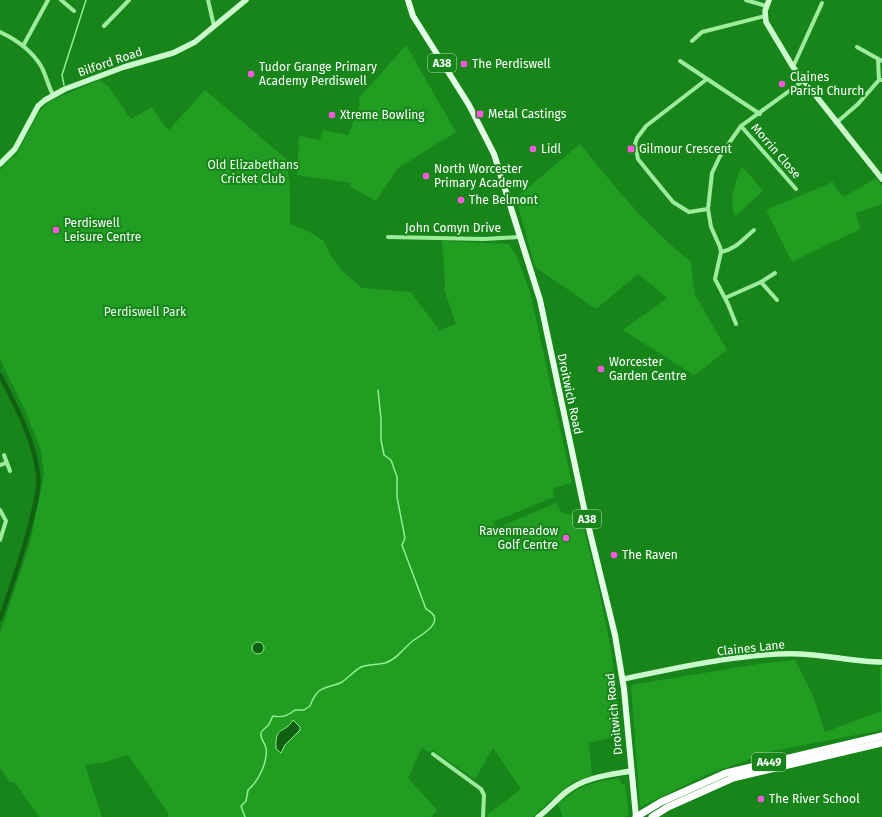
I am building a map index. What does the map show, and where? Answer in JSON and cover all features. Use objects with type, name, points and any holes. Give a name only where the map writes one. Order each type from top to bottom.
[{"type":"highway","name":"A449","points":[[636,817],[661,802],[726,773],[882,736]]},
{"type":"highway","name":"A449","points":[[652,817],[668,807],[733,778],[882,743]]},
{"type":"main road","name":"Droitwich Road","points":[[408,0],[413,16],[483,131],[500,170],[519,237],[540,300],[580,491],[615,635],[623,679],[636,817]]},
{"type":"street","points":[[23,46],[48,0]]},
{"type":"street","points":[[61,0],[74,11]]},
{"type":"street","points":[[104,26],[129,0]]},
{"type":"street","points":[[208,0],[214,26]]},
{"type":"street","name":"Bilford Road","points":[[0,164],[15,149],[38,106],[53,95],[124,67],[173,53],[195,42],[246,0]]},
{"type":"street","points":[[746,0],[766,6]]},
{"type":"street","points":[[769,0],[766,6],[766,22],[793,67],[882,179]]},
{"type":"street","points":[[793,67],[822,4]]},
{"type":"street","points":[[692,41],[702,32],[765,16]]},
{"type":"street","points":[[0,32],[23,46],[41,66],[53,95]]},
{"type":"street","points":[[836,123],[858,104],[881,80],[880,60],[856,47]]},
{"type":"street","points":[[680,61],[760,114]]},
{"type":"street","points":[[707,79],[646,126],[637,138],[635,144],[638,159],[673,202],[689,212],[708,209]]},
{"type":"street","points":[[736,324],[715,279],[721,252],[712,227],[708,209],[712,173],[720,156],[741,126],[760,114],[803,81]]},
{"type":"street","name":"Morrin Close","points":[[741,126],[796,189]]},
{"type":"street","points":[[721,252],[731,250],[738,246],[752,232],[754,238]]},
{"type":"street","name":"John Comyn Drive","points":[[388,236],[484,239],[519,237]]},
{"type":"street","points":[[725,298],[761,282],[774,273]]},
{"type":"street","points":[[761,282],[777,300]]},
{"type":"street","points":[[4,455],[10,471]]},
{"type":"street","points":[[0,465],[6,463]]},
{"type":"street","points":[[0,510],[6,521],[0,540]]},
{"type":"street","name":"Claines Lane","points":[[623,679],[672,669],[763,655],[800,654],[882,662]]},
{"type":"street","points":[[433,754],[481,789],[484,795],[484,817]]},
{"type":"street","points":[[538,817],[566,792],[580,783],[594,777],[631,771]]},
{"type":"green space","points":[[406,45],[456,132],[398,168],[376,201],[351,187],[351,183],[297,175],[299,136],[320,140],[323,130],[348,135],[360,105],[360,97]]},
{"type":"green space","points":[[99,80],[108,86],[131,119],[152,107],[163,124],[169,130],[205,90],[286,159],[290,186],[290,224],[308,231],[324,241],[331,256],[343,272],[362,288],[411,292],[439,330],[456,324],[444,289],[445,274],[442,241],[509,244],[518,259],[530,292],[572,483],[553,488],[554,497],[493,522],[497,528],[556,503],[562,513],[580,516],[606,625],[619,707],[621,735],[589,743],[592,775],[571,783],[532,817],[488,817],[487,815],[521,789],[493,748],[475,779],[432,750],[430,753],[422,748],[408,778],[437,810],[431,817],[167,817],[169,815],[164,807],[128,755],[105,762],[85,765],[102,817],[39,817],[15,783],[10,782],[0,767],[0,634],[30,543],[44,475],[41,451],[28,417],[0,359],[0,170],[12,157],[15,157],[39,112],[48,102]]},
{"type":"green space","points":[[580,144],[646,221],[691,262],[695,295],[727,350],[694,375],[623,330],[667,298],[638,274],[596,309],[535,267],[516,198]]},
{"type":"green space","points":[[742,167],[763,190],[735,217],[732,198]]},
{"type":"green space","points":[[876,178],[882,186],[882,204],[856,213],[860,229],[792,262],[766,210],[833,182],[836,189],[844,197]]},
{"type":"green space","points":[[795,660],[813,696],[825,732],[881,711],[880,667],[882,667],[882,730],[773,751],[708,774],[640,807],[631,685],[758,664]]},
{"type":"green space","points":[[620,778],[621,785],[625,783],[629,814],[626,817],[563,817],[558,804],[573,792],[586,785]]},
{"type":"shaded area","points":[[256,642],[260,642],[264,648],[260,654],[256,654],[252,650],[252,646]]},
{"type":"shaded area","points":[[293,720],[300,727],[300,730],[285,745],[281,753],[276,749],[277,736],[281,731],[290,725]]},
{"type":"waterway","points":[[64,85],[62,75],[86,0]]},
{"type":"waterway","points":[[0,375],[18,411],[33,449],[38,474],[36,501],[25,543],[0,619]]},
{"type":"waterway","points":[[245,817],[241,806],[246,801],[248,790],[259,777],[264,765],[266,748],[261,737],[261,733],[273,716],[282,717],[295,710],[304,710],[310,706],[314,696],[322,689],[342,682],[361,667],[382,664],[390,661],[410,643],[428,630],[434,622],[435,618],[432,613],[426,609],[402,545],[405,538],[397,497],[397,477],[391,460],[384,455],[381,440],[381,419],[378,390]]},
{"type":"place","name":"The Perdiswell","points":[[464,64]]},
{"type":"place","name":"Tudor Grange Primary Academy Perdiswell","points":[[251,74]]},
{"type":"place","name":"Claines Parish Church","points":[[782,84]]},
{"type":"place","name":"Metal Castings","points":[[480,114]]},
{"type":"place","name":"Xtreme Bowling","points":[[332,115]]},
{"type":"place","name":"Lidl","points":[[533,149]]},
{"type":"place","name":"Gilmour Crescent","points":[[631,149]]},
{"type":"place","name":"North Worcester Primary Academy","points":[[426,176]]},
{"type":"place","name":"The Belmont","points":[[461,200]]},
{"type":"place","name":"Perdiswell Leisure Centre","points":[[56,230]]},
{"type":"place","name":"Worcester Garden Centre","points":[[601,369]]},
{"type":"place","name":"Ravenmeadow Golf Centre","points":[[566,538]]},
{"type":"place","name":"The Raven","points":[[614,555]]},
{"type":"place","name":"The River School","points":[[761,799]]},
{"type":"park label","name":"Old Elizabethans Cricket Club","points":[[253,172]]},
{"type":"park label","name":"Perdiswell Park","points":[[145,312]]}]
